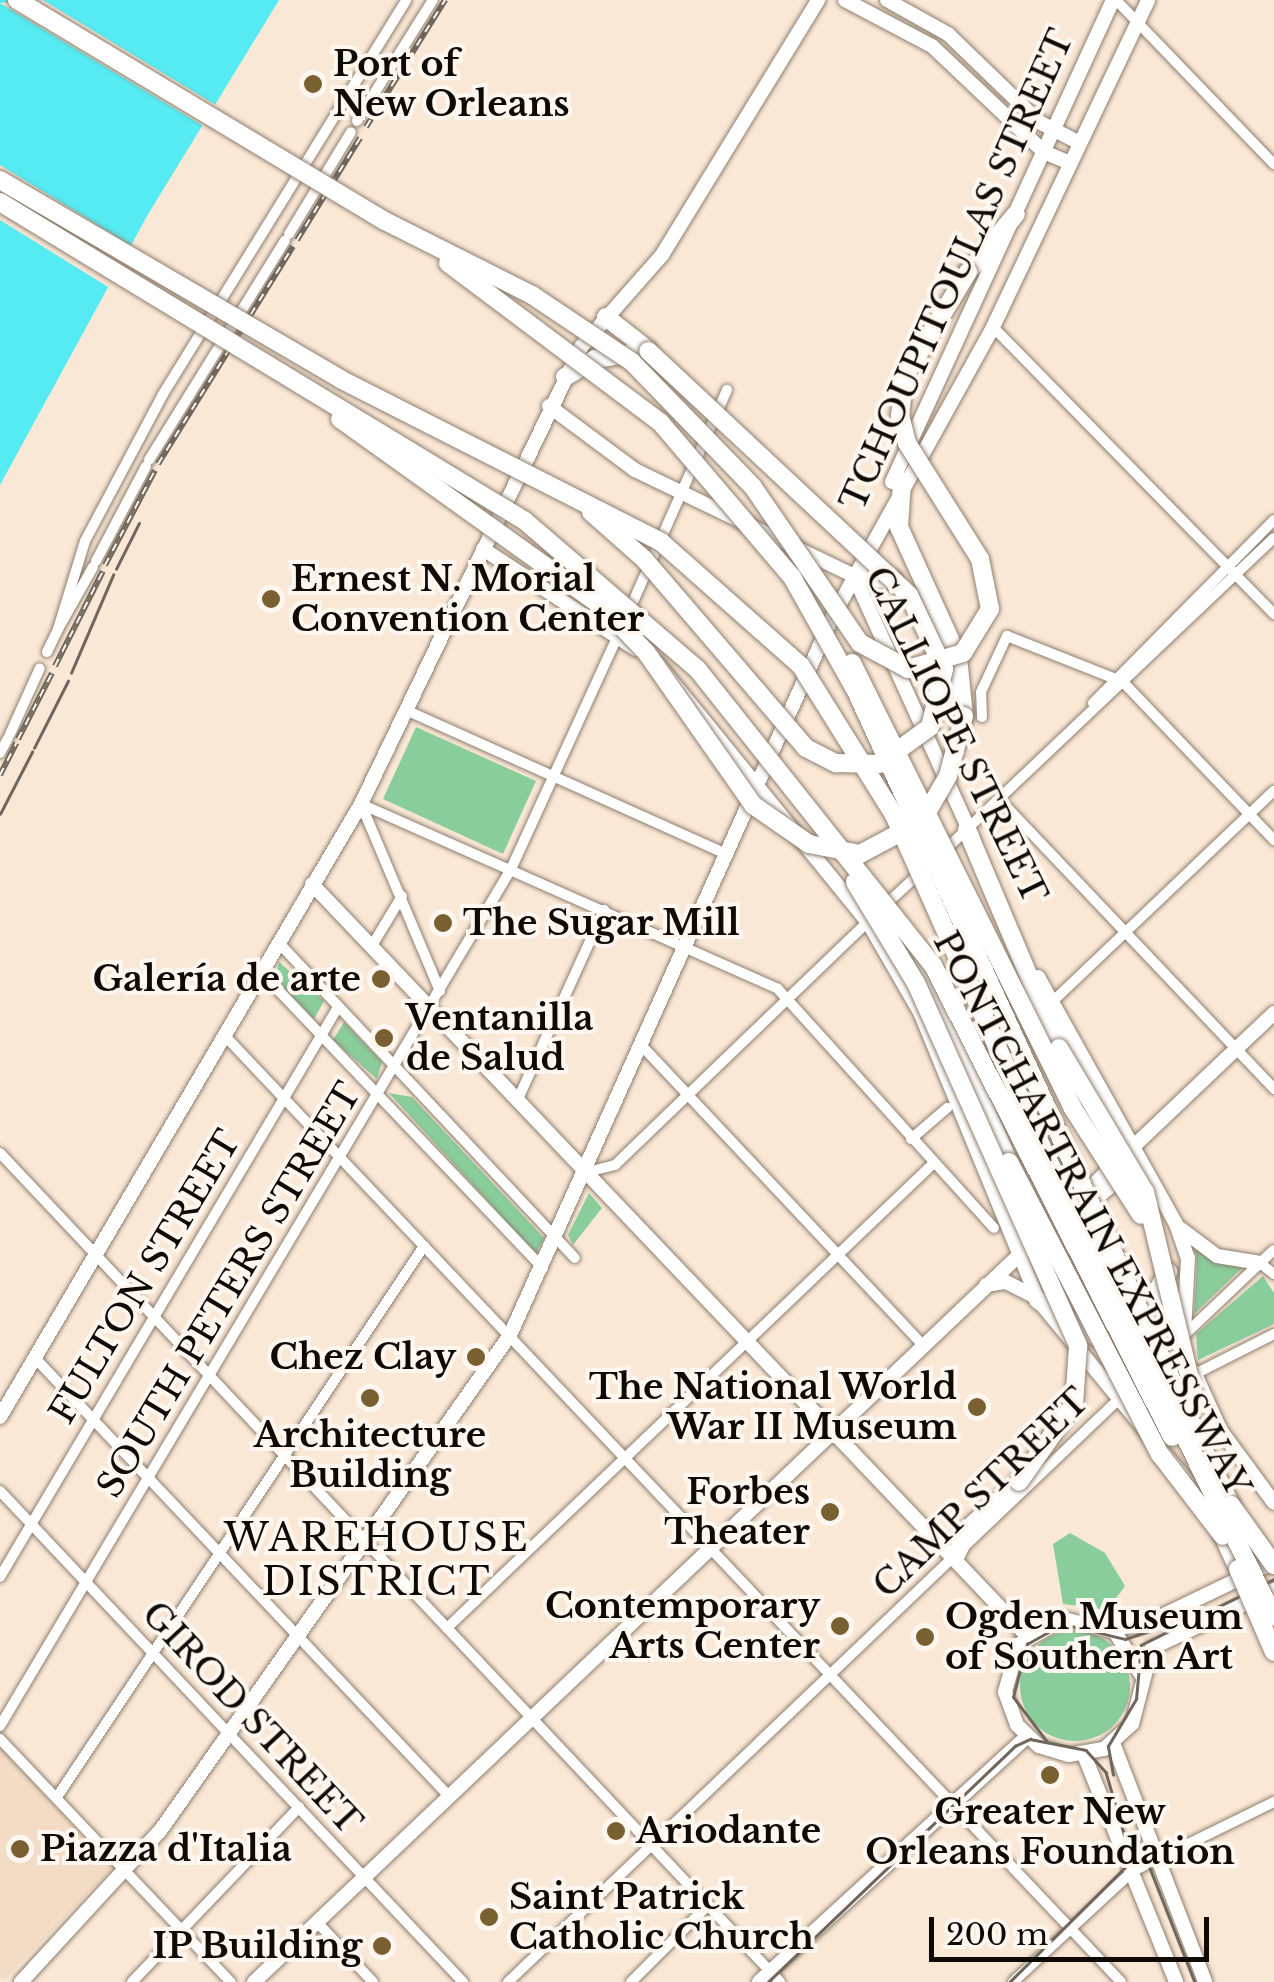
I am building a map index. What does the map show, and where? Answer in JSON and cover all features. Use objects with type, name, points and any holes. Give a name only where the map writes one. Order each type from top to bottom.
[{"type":"highway","points":[[17,0],[385,221],[532,295],[632,362],[753,487],[860,643],[908,669],[963,654],[990,609],[980,560],[907,444],[900,416],[905,376],[968,272],[1016,214]]},
{"type":"highway","points":[[0,180],[340,378],[661,542],[720,585],[801,666],[848,730],[1274,1617]]},
{"type":"highway","points":[[0,202],[223,336],[604,609],[646,652],[753,804],[809,844],[841,855],[880,849],[937,799],[958,750],[964,693],[940,618],[899,527],[902,482]]},
{"type":"highway","name":"PONTCHARTRAIN EXPRESSWAY","points":[[385,221],[660,422],[792,577],[856,691],[1204,1452],[1274,1590]]},
{"type":"highway","points":[[553,486],[644,559],[806,748],[836,762],[879,764],[930,727],[944,668],[910,595],[648,350],[606,317]]},
{"type":"highway","name":"PONTCHARTRAIN EXPRESSWAY","points":[[223,336],[425,457],[594,574],[698,670],[818,820],[933,965],[1223,1536],[1274,1652]]},
{"type":"highway","points":[[565,378],[604,356],[648,350]]},
{"type":"highway","points":[[857,571],[903,583],[940,618]]},
{"type":"highway","points":[[792,577],[890,723],[1072,1107],[1141,1215],[1170,1269],[1140,1320],[1086,1336],[1038,1300]]},
{"type":"highway","points":[[818,820],[906,961],[1074,1332],[1074,1404],[1019,1482],[970,1528],[954,1557]]},
{"type":"highway","points":[[967,830],[1059,1048],[1156,1223],[1204,1452]]},
{"type":"highway","points":[[868,922],[888,927],[924,973],[1009,1162],[1160,1454],[1223,1536]]},
{"type":"highway","points":[[1230,1505],[1274,1564]]},
{"type":"street","points":[[58,629],[85,542],[163,394],[406,0]]},
{"type":"street","points":[[47,652],[147,463],[431,4],[415,0]]},
{"type":"street","points":[[0,1417],[361,804],[565,378],[606,317],[662,254],[818,0]]},
{"type":"street","points":[[844,0],[946,57],[1044,152],[1067,162]]},
{"type":"street","points":[[887,0],[968,50],[1054,132],[1076,141]]},
{"type":"street","points":[[1115,0],[1274,164]]},
{"type":"street","name":"TCHOUPITOULAS STREET","points":[[21,1982],[127,1870],[229,1733],[510,1335],[544,1269],[758,785],[1115,0]]},
{"type":"street","name":"TCHOUPITOULAS STREET","points":[[857,571],[902,482],[994,328],[1076,141],[1134,18],[1148,0]]},
{"type":"street","points":[[994,328],[1274,614]]},
{"type":"street","name":"SOUTH PETERS STREET","points":[[0,1726],[511,869],[684,494],[726,390]]},
{"type":"street","name":"CALLIOPE STREET","points":[[549,406],[684,494],[857,571],[967,830],[1050,1004],[1176,1224],[1188,1258],[1184,1334],[1195,1375],[1221,1431],[1274,1503]]},
{"type":"street","points":[[1086,714],[1108,679],[1274,520]]},
{"type":"street","points":[[587,1172],[615,1165],[1274,538]]},
{"type":"street","points":[[483,548],[617,636],[689,691],[758,785],[868,922],[920,1012],[1038,1300],[1115,1404],[1181,1465],[1274,1642]]},
{"type":"street","points":[[982,718],[981,692],[1007,636],[1123,682],[1274,840]]},
{"type":"street","points":[[0,754],[40,668]]},
{"type":"street","points":[[408,710],[728,854]]},
{"type":"street","points":[[1050,1004],[1274,791]]},
{"type":"street","points":[[998,798],[1274,1088]]},
{"type":"street","points":[[361,804],[686,947],[787,1002],[994,1228]]},
{"type":"street","points":[[361,804],[440,991]]},
{"type":"street","points":[[312,884],[1027,1636]]},
{"type":"street","points":[[373,944],[402,896]]},
{"type":"street","points":[[518,1099],[604,910]]},
{"type":"street","points":[[278,943],[574,1258]]},
{"type":"street","points":[[262,972],[544,1269]]},
{"type":"street","name":"FULTON STREET","points":[[0,1577],[338,1007]]},
{"type":"street","points":[[254,1982],[1274,1014]]},
{"type":"street","points":[[224,1035],[1121,1982]]},
{"type":"street","points":[[642,1046],[924,1345]]},
{"type":"street","points":[[911,1139],[947,1108]]},
{"type":"street","points":[[0,1153],[708,1905],[770,1978],[950,1802],[1027,1736]]},
{"type":"street","points":[[447,1628],[934,1163]]},
{"type":"street","points":[[1038,1300],[1060,1240],[1104,1184],[1129,1174],[1152,1184]]},
{"type":"street","name":"CALLIOPE STREET","points":[[1176,1224],[1216,1256],[1260,1263]]},
{"type":"street","points":[[57,1798],[223,1557],[424,1246]]},
{"type":"street","name":"CAMP STREET","points":[[508,1982],[1274,1250]]},
{"type":"street","points":[[1260,1263],[1274,1274]]},
{"type":"street","points":[[986,1285],[1006,1282],[1038,1300]]},
{"type":"street","points":[[1115,1404],[1195,1375],[1274,1334]]},
{"type":"street","points":[[35,1358],[448,1796]]},
{"type":"street","name":"GIROD STREET","points":[[0,1492],[463,1982]]},
{"type":"street","points":[[1027,1736],[1005,1680],[1027,1636],[1064,1620],[1109,1628],[1141,1626],[1274,1564]]},
{"type":"street","points":[[1027,1736],[1084,1755],[1114,1744],[1132,1724],[1152,1648],[1274,1590]]},
{"type":"street","points":[[1109,1628],[1142,1676]]},
{"type":"street","points":[[0,1739],[231,1982]]},
{"type":"street","points":[[1114,1744],[1205,1982]]},
{"type":"street","points":[[1084,1755],[1176,1982]]},
{"type":"street","points":[[1014,1982],[1134,1871],[1274,1802]]},
{"type":"street","points":[[132,1982],[299,1807]]},
{"type":"street","points":[[631,1982],[708,1905]]},
{"type":"street","points":[[317,1922],[373,1982]]},
{"type":"shaded area","points":[[0,1747],[112,1868],[4,1981],[0,1977]]},
{"type":"green space","points":[[416,727],[536,781],[503,854],[383,799]]},
{"type":"green space","points":[[279,962],[324,1001],[314,1019],[275,979]]},
{"type":"green space","points":[[344,1022],[382,1062],[377,1079],[333,1040]]},
{"type":"green space","points":[[389,1093],[412,1097],[544,1238],[536,1254]]},
{"type":"green space","points":[[589,1193],[602,1208],[573,1245],[568,1235]]},
{"type":"green space","points":[[1195,1247],[1242,1268],[1194,1314],[1197,1263]]},
{"type":"green space","points":[[1263,1276],[1274,1293],[1274,1324],[1198,1360],[1196,1334]]},
{"type":"green space","points":[[1070,1533],[1105,1553],[1125,1586],[1107,1610],[1063,1604],[1053,1544]]},
{"type":"green space","points":[[1075,1631],[1096,1635],[1114,1647],[1126,1665],[1130,1686],[1126,1707],[1114,1725],[1096,1737],[1075,1741],[1054,1737],[1036,1725],[1024,1707],[1020,1686],[1024,1665],[1036,1647],[1054,1635]]},
{"type":"water","points":[[0,0],[279,0],[147,216],[0,485]]},
{"type":"pier","points":[[43,0],[219,107],[207,128],[0,3]]},
{"type":"pier","points":[[0,165],[135,248],[113,290],[0,220]]},
{"type":"tram line","points":[[116,569],[139,523]]},
{"type":"tram line","points":[[71,673],[113,575]]},
{"type":"tram line","points":[[34,748],[68,681]]},
{"type":"tram line","points":[[0,814],[32,752]]},
{"type":"tram line","points":[[1113,1775],[1108,1746],[1136,1699],[1141,1645],[1274,1579]]},
{"type":"tram line","points":[[1047,1742],[1013,1697],[1027,1644],[1063,1624],[1125,1639],[1152,1630]]},
{"type":"tram line","points":[[768,1982],[1015,1746],[1030,1739],[1086,1750],[1106,1772],[1132,1861],[1010,1982]]},
{"type":"tram line","points":[[1137,1835],[1195,1982]]},
{"type":"railway","points":[[366,127],[445,0]]},
{"type":"railway","points":[[297,240],[360,138]]},
{"type":"railway","points":[[158,464],[293,246]]},
{"type":"railway","points":[[105,565],[155,470]]},
{"type":"railway","points":[[55,666],[103,571]]},
{"type":"railway","points":[[18,739],[52,673]]},
{"type":"railway","points":[[0,775],[16,743]]},
{"type":"place","name":"Port of New Orleans","points":[[313,84]]},
{"type":"place","name":"Ernest N. Morial Convention Center","points":[[271,599]]},
{"type":"place","name":"The Sugar Mill","points":[[443,923]]},
{"type":"place","name":"Galería de arte","points":[[381,979]]},
{"type":"place","name":"Ventanilla de Salud","points":[[384,1038]]},
{"type":"place","name":"Chez Clay","points":[[476,1357]]},
{"type":"place","name":"Architecture Building","points":[[370,1398]]},
{"type":"place","name":"The National World War II Museum","points":[[977,1407]]},
{"type":"place","name":"Forbes Theater","points":[[830,1512]]},
{"type":"place","name":"Contemporary Arts Center","points":[[840,1626]]},
{"type":"place","name":"Ogden Museum of Southern Art","points":[[925,1637]]},
{"type":"place","name":"Greater New Orleans Foundation","points":[[1050,1775]]},
{"type":"place","name":"Ariodante","points":[[616,1831]]},
{"type":"place","name":"Piazza d'Italia","points":[[20,1849]]},
{"type":"place","name":"Saint Patrick Catholic Church","points":[[489,1917]]},
{"type":"place","name":"IP Building","points":[[382,1946]]},
{"type":"district","name":"WAREHOUSE DISTRICT","points":[[377,1560]]}]
